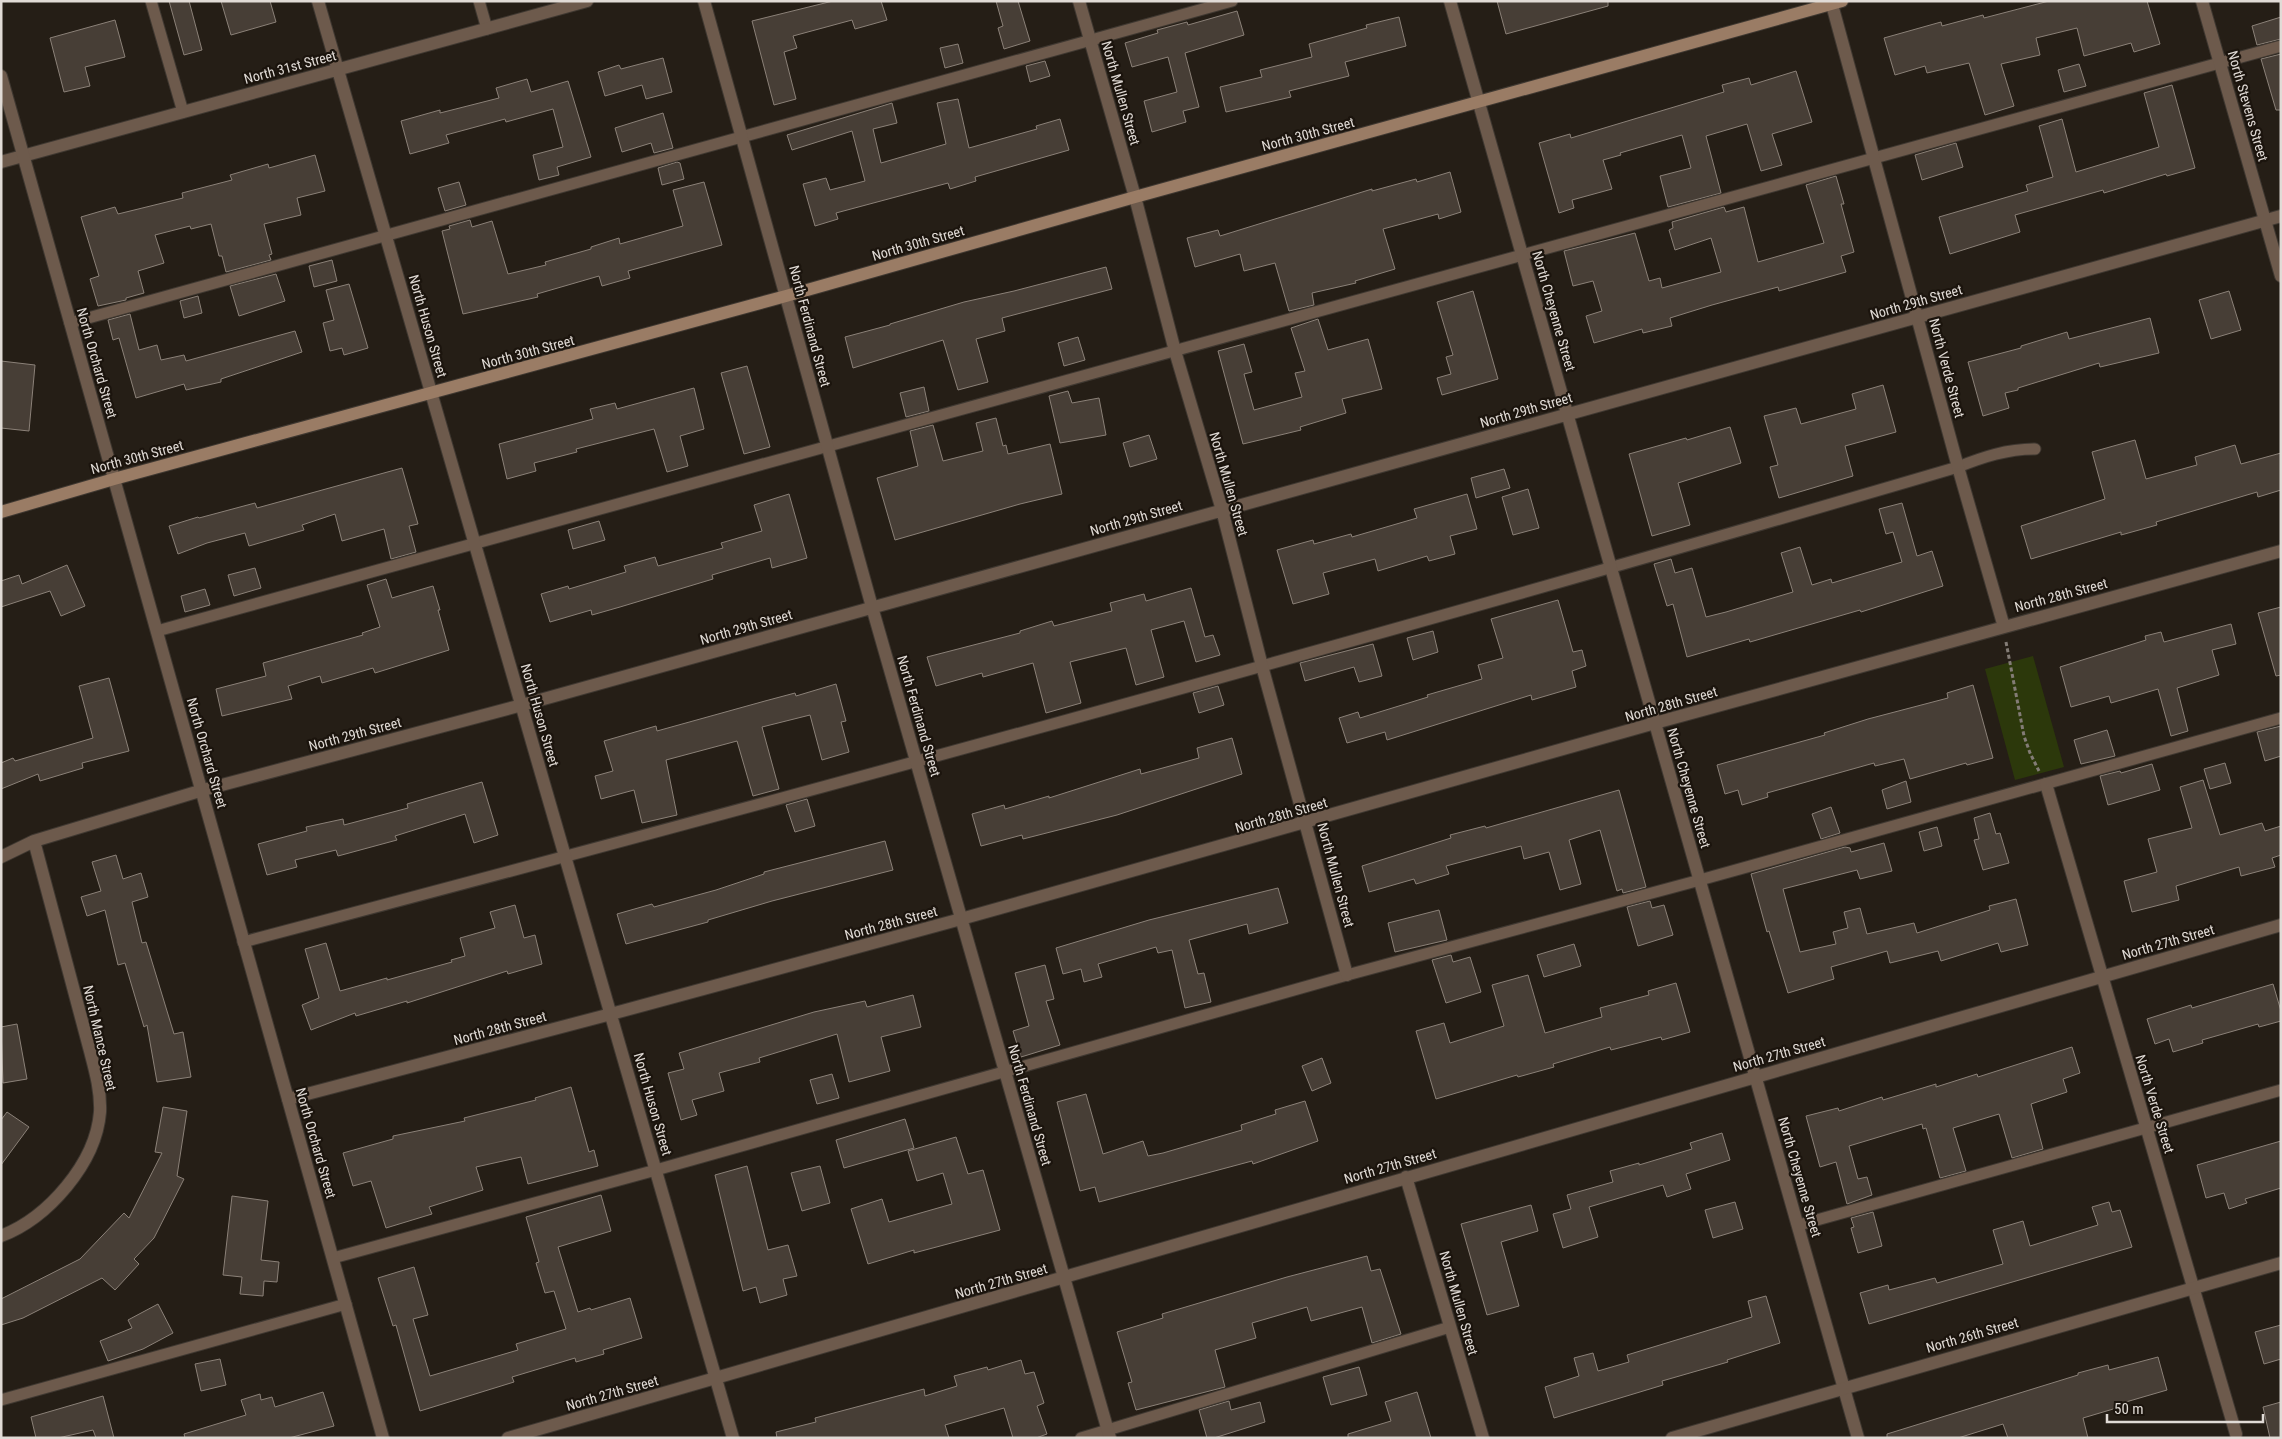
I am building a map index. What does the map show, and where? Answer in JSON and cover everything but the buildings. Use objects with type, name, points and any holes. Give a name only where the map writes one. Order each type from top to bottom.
[{"type":"main road","name":"North 30th Street","points":[[1,512],[114,479],[432,394],[786,296],[1835,2]]},
{"type":"street","name":"North Huson Street","points":[[318,1],[733,1438]]},
{"type":"street","name":"North 31st Street","points":[[1,162],[587,1]]},
{"type":"street","name":"North Ferdinand Street","points":[[704,1],[872,607],[1109,1434]]},
{"type":"street","name":"North Mullen Street","points":[[1080,1],[1136,197],[1175,351],[1222,510],[1262,666],[1307,823],[1347,975]]},
{"type":"street","name":"North Cheyenne Street","points":[[1450,1],[1799,1224],[1858,1438]]},
{"type":"street","name":"North Stevens Street","points":[[2202,1],[2281,276]]},
{"type":"street","name":"North Verde Street","points":[[1835,2],[1958,468],[2004,627]]},
{"type":"street","name":"North Orchard Street","points":[[1,76],[203,790],[243,942],[383,1438]]},
{"type":"street","name":"North 29th Street","points":[[1,857],[34,841],[203,790],[522,705],[2281,216]]},
{"type":"street","name":"North 28th Street","points":[[288,1099],[961,919],[1307,823],[1656,723],[2281,551]]},
{"type":"street","name":"North Verde Street","points":[[2046,784],[2193,1288],[2233,1436]]},
{"type":"street","name":"North Mance Street","points":[[1,1236],[24,1226],[56,1198],[77,1172],[94,1140],[100,1112],[97,1082],[90,1051],[34,841]]},
{"type":"street","name":"North 27th Street","points":[[508,1438],[2281,925]]},
{"type":"street","name":"North Mullen Street","points":[[1406,1177],[1483,1438]]},
{"type":"street","name":"North 26th Street","points":[[1672,1438],[2281,1262]]},
{"type":"lane","points":[[151,1],[183,112]]},
{"type":"lane","points":[[479,1],[487,29]]},
{"type":"lane","points":[[70,323],[386,237],[1232,1]]},
{"type":"lane","points":[[157,631],[2281,46]]},
{"type":"lane","points":[[243,942],[566,857],[1612,569],[1958,468],[1982,457],[2014,449],[2035,449]]},
{"type":"lane","points":[[333,1258],[1006,1073],[1347,975],[1700,880],[2281,718]]},
{"type":"lane","points":[[1799,1224],[2147,1129],[2281,1090]]},
{"type":"lane","points":[[1,1400],[346,1304]]},
{"type":"lane","points":[[1081,1438],[1109,1434],[1450,1327]]},
{"type":"path","points":[[2004,627],[2024,736],[2030,753],[2046,784]]},
{"type":"green space","points":[[2033,656],[2064,767],[2015,780],[1985,669]]}]
